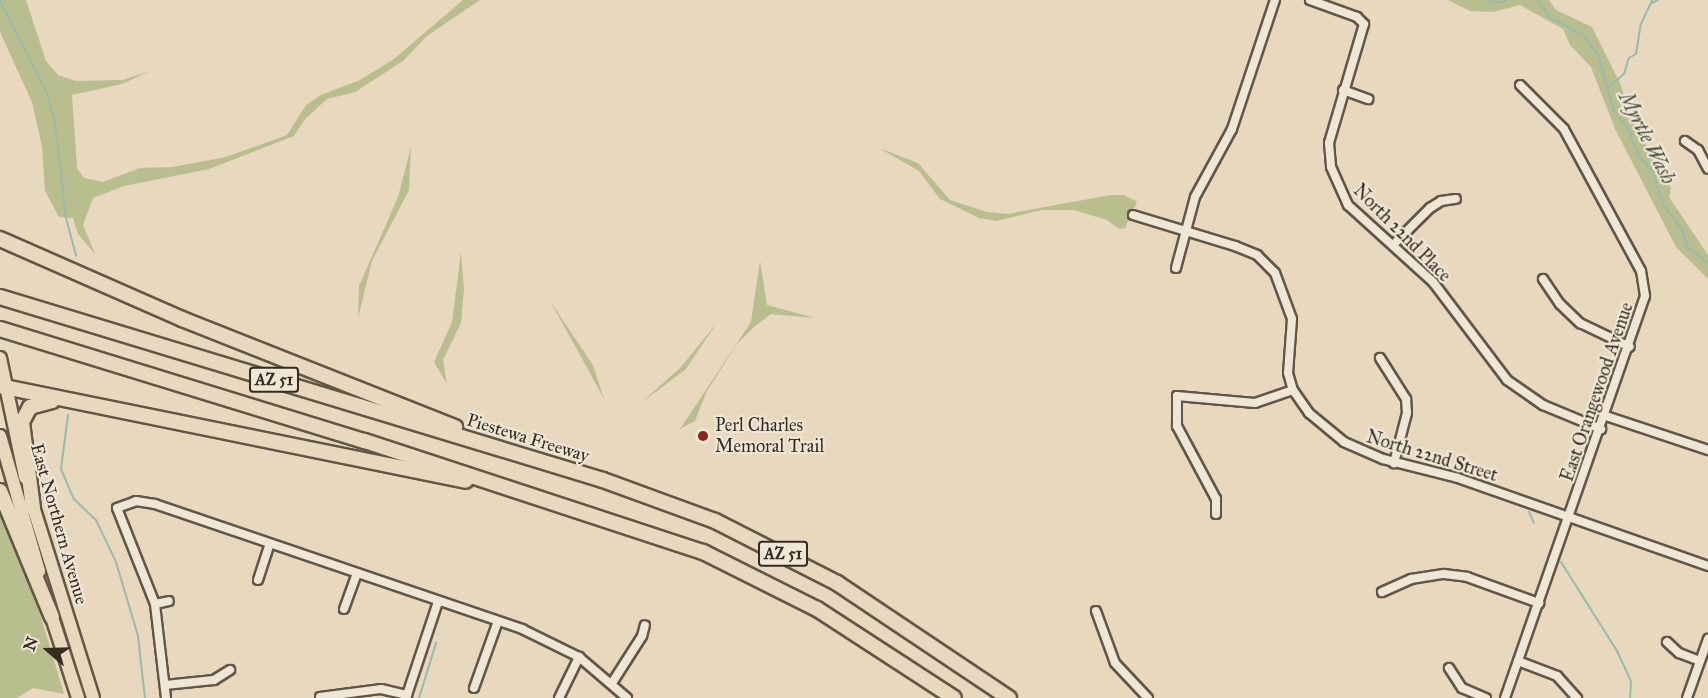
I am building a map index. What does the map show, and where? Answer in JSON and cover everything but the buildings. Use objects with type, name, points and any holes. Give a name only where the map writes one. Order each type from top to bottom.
[{"type":"highway","points":[[0,239],[182,319],[532,458]]},
{"type":"highway","points":[[0,246],[26,252]]},
{"type":"highway","name":"Piestewa Freeway","points":[[0,297],[532,458],[715,521],[837,583],[1009,698]]},
{"type":"highway","name":"AZ 51","points":[[0,329],[669,540],[746,571],[826,614],[954,698]]},
{"type":"highway","points":[[3,386],[77,404],[527,494]]},
{"type":"highway","points":[[33,507],[21,432],[23,417],[40,402],[77,404]]},
{"type":"highway","points":[[0,491],[52,617]]},
{"type":"main road","name":"East Northern Avenue","points":[[0,358],[3,386],[33,507],[93,698]]},
{"type":"main road","name":"East Northern Avenue","points":[[0,436],[52,617],[78,698]]},
{"type":"street","points":[[1176,268],[1195,197],[1232,129],[1275,0]]},
{"type":"street","name":"North 22nd Place","points":[[1310,0],[1364,24],[1329,143],[1335,180],[1354,212],[1394,244],[1433,282],[1507,380],[1556,412],[1601,429]]},
{"type":"street","name":"East Orangewood Avenue","points":[[1505,698],[1606,416],[1645,296],[1641,272],[1564,129],[1520,85]]},
{"type":"street","points":[[1343,90],[1368,99]]},
{"type":"street","points":[[1685,141],[1698,150],[1708,169]]},
{"type":"street","points":[[1394,244],[1430,208],[1441,201],[1456,199]]},
{"type":"street","name":"North 22nd Street","points":[[1133,215],[1257,255],[1275,273],[1292,319],[1288,373],[1293,390],[1309,413],[1344,442],[1394,463],[1458,478],[1708,566]]},
{"type":"street","points":[[1543,279],[1560,304],[1580,322],[1630,347]]},
{"type":"street","points":[[1380,358],[1406,399],[1407,413],[1394,463]]},
{"type":"street","points":[[1216,514],[1216,499],[1177,426],[1177,396],[1255,403],[1293,390]]},
{"type":"street","points":[[1606,416],[1707,448]]},
{"type":"street","points":[[166,698],[155,604],[117,508],[136,501],[155,504],[547,639],[579,657],[627,698]]},
{"type":"street","points":[[258,580],[270,544]]},
{"type":"street","points":[[344,609],[357,574]]},
{"type":"street","points":[[1382,592],[1411,579],[1444,574],[1467,577],[1539,603]]},
{"type":"street","points":[[155,604],[169,601]]},
{"type":"street","points":[[320,697],[381,689],[406,697],[438,602]]},
{"type":"street","points":[[1096,611],[1115,663],[1148,698]]},
{"type":"street","points":[[474,688],[498,621]]},
{"type":"street","points":[[612,683],[642,636],[645,625]]},
{"type":"street","points":[[1687,698],[1708,639]]},
{"type":"street","points":[[1667,642],[1679,653],[1700,661]]},
{"type":"street","points":[[559,698],[579,657]]},
{"type":"street","points":[[1518,661],[1557,676],[1577,698]]},
{"type":"street","points":[[1449,668],[1462,688],[1486,698]]},
{"type":"street","points":[[165,685],[214,680],[230,670]]},
{"type":"green space","points":[[0,0],[26,0],[46,61],[58,75],[76,81],[123,80],[150,71],[122,84],[72,95],[77,168],[84,178],[103,182],[140,168],[173,167],[226,157],[287,135],[306,105],[321,95],[360,80],[394,59],[463,0],[480,0],[427,36],[403,61],[355,92],[327,99],[305,119],[294,136],[209,169],[124,186],[93,198],[83,225],[95,254],[78,234],[73,218],[59,217],[45,191],[42,146],[32,102],[0,32]]},
{"type":"green space","points":[[1448,0],[1549,0],[1556,10],[1592,27],[1620,83],[1635,126],[1671,188],[1669,197],[1708,255],[1708,279],[1676,247],[1615,129],[1591,67],[1570,45],[1563,29],[1520,5],[1493,12],[1470,11]]},
{"type":"green space","points":[[411,147],[409,190],[372,261],[358,318],[359,286],[398,197]]},
{"type":"green space","points":[[879,148],[918,163],[950,200],[987,212],[1007,214],[1111,195],[1124,195],[1137,202],[1125,228],[1119,229],[1107,220],[1074,210],[1042,210],[997,221],[979,218],[940,199],[919,171]]},
{"type":"green space","points":[[461,252],[464,289],[461,323],[443,360],[447,384],[434,362],[452,322]]},
{"type":"green space","points":[[760,261],[767,305],[815,318],[771,314],[755,326],[736,345],[706,393],[695,421],[680,429],[751,322]]},
{"type":"green space","points":[[550,301],[593,365],[604,399],[585,364]]},
{"type":"green space","points":[[717,323],[685,370],[642,402],[680,368]]},
{"type":"green space","points":[[0,509],[26,567],[64,694],[33,688],[17,698],[0,698]]},
{"type":"waterway","name":"Myrtle Wash","points":[[1486,0],[1501,3],[1507,0]]},
{"type":"waterway","name":"Myrtle Wash","points":[[1538,0],[1550,18],[1583,35],[1598,55],[1614,111],[1629,130],[1638,155],[1652,171],[1664,206],[1682,228],[1687,247],[1708,263]]},
{"type":"waterway","points":[[1610,86],[1624,74],[1629,58],[1636,54],[1641,24],[1652,0]]},
{"type":"waterway","points":[[1652,3],[1658,0]]},
{"type":"waterway","points":[[0,1],[47,93],[55,122],[66,218],[76,256]]},
{"type":"waterway","points":[[68,415],[61,469],[74,499],[96,520],[116,562],[138,636],[145,698]]},
{"type":"waterway","points":[[1529,512],[1534,523]]},
{"type":"waterway","points":[[1561,562],[1617,651],[1631,681],[1630,698]]},
{"type":"waterway","points":[[419,698],[436,643]]},
{"type":"place","name":"Perl Charles Memoral Trail","points":[[703,436]]}]
